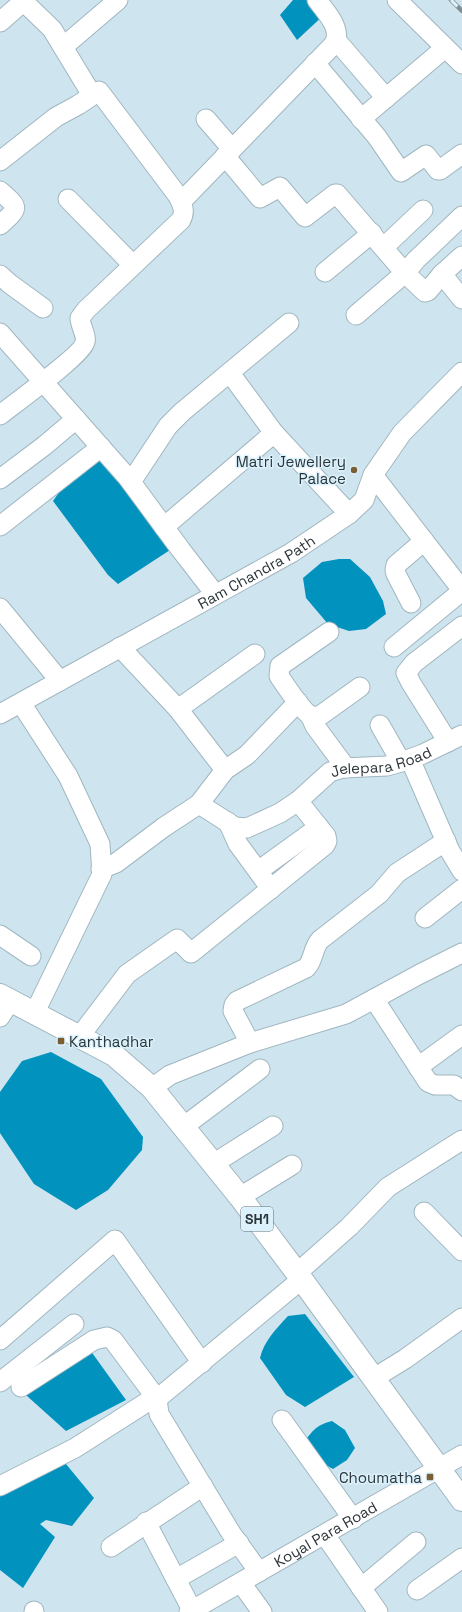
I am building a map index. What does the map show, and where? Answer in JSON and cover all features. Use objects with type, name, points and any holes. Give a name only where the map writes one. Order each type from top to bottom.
[{"type":"main road","name":"SH1","points":[[3,1004],[35,1012],[114,1055],[152,1088],[240,1197],[462,1500]]},
{"type":"street","points":[[63,47],[118,0]]},
{"type":"street","points":[[317,0],[334,26],[336,40],[386,98]]},
{"type":"street","points":[[397,0],[462,64]]},
{"type":"street","points":[[0,22],[25,1],[52,29],[92,95]]},
{"type":"street","points":[[181,202],[316,63],[336,40]]},
{"type":"street","points":[[361,119],[445,48]]},
{"type":"street","points":[[316,63],[377,137],[401,172],[426,155],[438,170],[440,170],[462,154]]},
{"type":"street","points":[[0,161],[56,117],[78,105],[98,91],[184,208],[184,215],[181,220],[86,310],[80,318],[80,326],[86,338],[85,344],[79,351],[43,382],[0,415]]},
{"type":"street","points":[[206,119],[260,198],[280,187],[306,217],[334,194],[337,194],[405,273],[425,292],[428,291],[442,274],[462,256]]},
{"type":"street","points":[[0,190],[14,204],[15,208],[14,212],[0,225]]},
{"type":"street","points":[[68,199],[133,265]]},
{"type":"street","points":[[325,272],[424,210]]},
{"type":"street","points":[[356,315],[405,273],[420,256],[462,216]]},
{"type":"street","points":[[442,274],[462,299]]},
{"type":"street","points":[[0,275],[43,308]]},
{"type":"street","points":[[131,482],[168,426],[182,412],[289,323]]},
{"type":"street","points":[[0,333],[131,482],[215,594]]},
{"type":"street","name":"Ram Chandra Path","points":[[0,714],[291,553],[349,514],[364,500],[373,475],[402,432],[462,372]]},
{"type":"street","points":[[230,373],[274,433],[349,514]]},
{"type":"street","points":[[0,479],[44,446],[76,419]]},
{"type":"street","points":[[164,527],[274,433]]},
{"type":"street","points":[[0,526],[101,448]]},
{"type":"street","points":[[373,475],[462,591],[394,647]]},
{"type":"street","points":[[411,603],[396,574],[396,565],[424,541]]},
{"type":"street","points":[[0,608],[60,681]]},
{"type":"street","points":[[455,738],[411,683],[406,673],[414,664],[462,626]]},
{"type":"street","points":[[328,632],[280,666],[279,676],[346,768]]},
{"type":"street","points":[[120,647],[178,709],[225,770]]},
{"type":"street","points":[[178,709],[255,654]]},
{"type":"street","points":[[304,709],[314,717],[321,715],[360,687]]},
{"type":"street","points":[[21,703],[68,776],[100,844],[102,874],[35,1012]]},
{"type":"street","points":[[101,869],[116,863],[164,827],[199,804],[225,770],[247,755],[304,709]]},
{"type":"street","points":[[380,725],[406,760],[462,871]]},
{"type":"street","name":"Jelepara Road","points":[[199,804],[235,827],[247,828],[280,813],[298,801],[330,772],[346,768],[387,766],[406,760],[455,738]]},
{"type":"street","points":[[80,1036],[127,974],[176,939],[191,953],[325,845],[326,836],[298,801]]},
{"type":"street","points":[[228,822],[238,844],[271,889]]},
{"type":"street","points":[[258,871],[319,827]]},
{"type":"street","points":[[250,1043],[234,1011],[234,1005],[237,1001],[306,968],[311,964],[314,949],[320,940],[379,894],[397,872],[446,841]]},
{"type":"street","points":[[425,918],[462,889]]},
{"type":"street","points":[[0,935],[31,956]]},
{"type":"street","points":[[152,1088],[170,1075],[250,1043],[346,1014],[461,955]]},
{"type":"street","points":[[374,999],[428,1082],[435,1085],[454,1086],[462,1091]]},
{"type":"street","points":[[418,1067],[462,1035]]},
{"type":"street","points":[[183,1126],[260,1069]]},
{"type":"street","points":[[214,1164],[273,1126]]},
{"type":"street","points":[[0,1486],[75,1448],[156,1398],[202,1363],[299,1276],[350,1227],[388,1187],[462,1140]]},
{"type":"street","points":[[240,1197],[292,1165]]},
{"type":"street","points":[[424,1212],[462,1251]]},
{"type":"street","points":[[0,1340],[115,1240],[202,1363]]},
{"type":"street","points":[[374,1378],[462,1318]]},
{"type":"street","points":[[0,1382],[74,1324]]},
{"type":"street","points":[[21,1387],[94,1340],[107,1337],[113,1340],[156,1398],[159,1414],[239,1543],[259,1572]]},
{"type":"street","points":[[282,1420],[352,1519]]},
{"type":"street","name":"Koyal Para Road","points":[[190,1611],[325,1535],[462,1455]]},
{"type":"street","points":[[111,1547],[146,1522],[203,1486]]},
{"type":"street","points":[[146,1522],[176,1579],[190,1611]]},
{"type":"street","points":[[325,1535],[378,1612]]},
{"type":"street","points":[[362,1588],[416,1542]]},
{"type":"street","points":[[176,1579],[239,1543]]},
{"type":"street","points":[[417,1590],[462,1558]]},
{"type":"street","points":[[241,1583],[262,1612]]},
{"type":"water","points":[[293,0],[314,0],[326,13],[297,40],[280,15]]},
{"type":"water","points":[[97,455],[127,484],[170,550],[118,584],[108,575],[53,501],[60,491]]},
{"type":"water","points":[[350,559],[370,577],[383,601],[386,614],[366,629],[349,631],[328,624],[306,598],[303,578],[322,562]]},
{"type":"water","points":[[51,1052],[101,1079],[143,1137],[142,1150],[108,1190],[76,1210],[34,1184],[0,1133],[0,1092],[22,1061]]},
{"type":"water","points":[[305,1314],[354,1377],[305,1407],[286,1395],[260,1358],[267,1341],[288,1316]]},
{"type":"water","points":[[85,1343],[126,1400],[66,1431],[17,1387]]},
{"type":"water","points":[[332,1421],[345,1430],[355,1448],[347,1460],[333,1469],[314,1459],[305,1441],[316,1428]]},
{"type":"water","points":[[50,1458],[66,1464],[94,1498],[72,1526],[46,1520],[40,1524],[55,1537],[23,1588],[0,1570],[0,1489]]},
{"type":"railway","points":[[451,0],[462,11]]},
{"type":"place","name":"Matri Jewellery Palace","points":[[354,470]]},
{"type":"place","name":"Kanthadhar","points":[[61,1041]]},
{"type":"place","name":"Choumatha","points":[[430,1477]]}]
